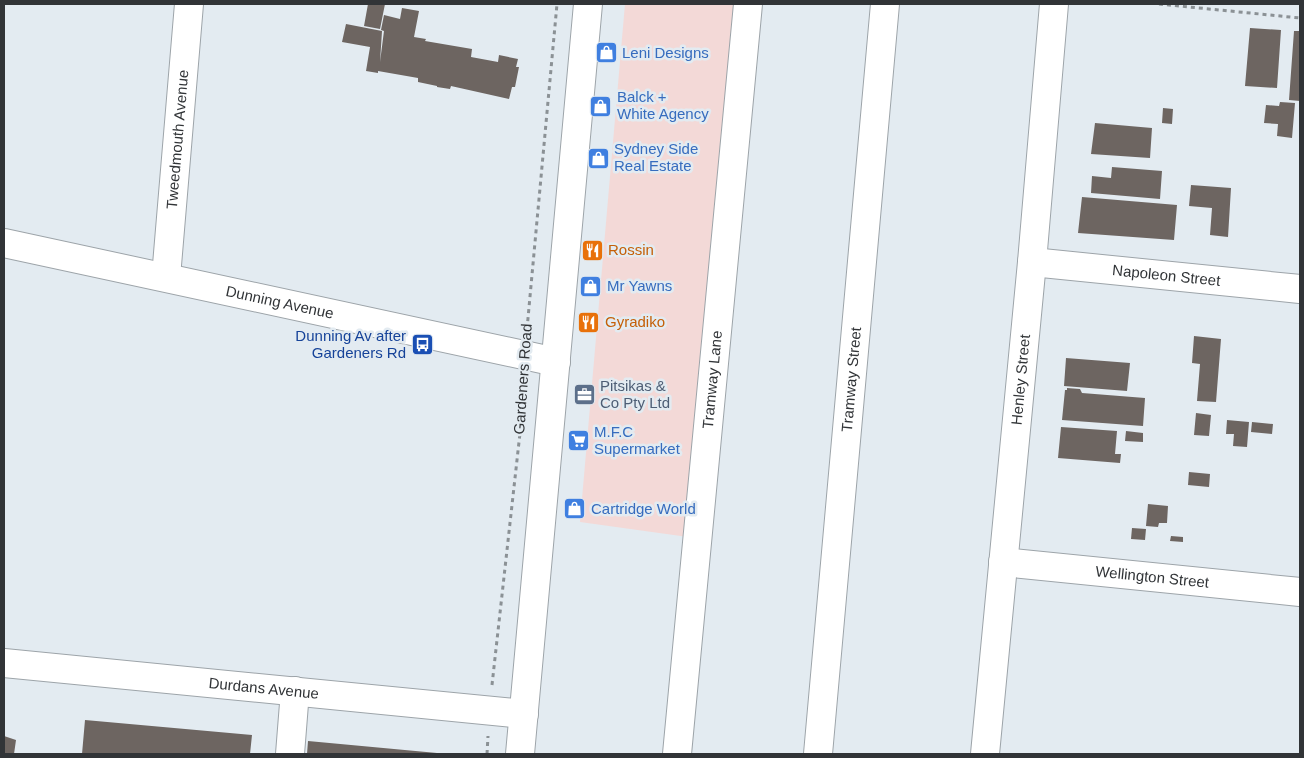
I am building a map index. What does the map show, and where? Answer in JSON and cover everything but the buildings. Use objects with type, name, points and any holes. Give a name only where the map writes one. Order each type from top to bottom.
[{"type":"street","name":"Tweedmouth Avenue","points":[[166,277],[190,4]]},
{"type":"street","name":"Gardeners Road","points":[[520,754],[588,4]]},
{"type":"street","name":"Tramway Lane","points":[[677,754],[748,4]]},
{"type":"street","name":"Tramway Street","points":[[818,754],[885,4]]},
{"type":"street","name":"Henley Street","points":[[985,754],[1032,262],[1054,4]]},
{"type":"street","name":"Dunning Avenue","points":[[4,243],[556,362]]},
{"type":"street","name":"Napoleon Street","points":[[1032,262],[1300,289]]},
{"type":"street","name":"Wellington Street","points":[[1004,562],[1300,592]]},
{"type":"street","name":"Durdans Avenue","points":[[4,663],[524,714]]},
{"type":"street","points":[[290,754],[295,691]]},
{"type":"path","name":"Gardeners Road","points":[[487,754],[520,424],[521,385],[557,4]]},
{"type":"path","points":[[1159,4],[1300,18]]},
{"type":"shaded area","points":[[625,4],[737,4],[688,537],[580,522]]},
{"type":"place","name":"Leni Designs","points":[[606,53]]},
{"type":"place","name":"Balck + White Agency","points":[[601,106]]},
{"type":"place","name":"Sydney Side Real Estate","points":[[598,158]]},
{"type":"place","name":"Rossin","points":[[592,250]]},
{"type":"place","name":"Mr Yawns","points":[[591,286]]},
{"type":"place","name":"Gyradiko","points":[[589,322]]},
{"type":"place","name":"Dunning Av after Gardeners Rd","points":[[422,345]]},
{"type":"place","name":"Pitsikas & Co Pty Ltd","points":[[584,395]]},
{"type":"place","name":"M.F.C Supermarket","points":[[578,441]]},
{"type":"place","name":"Cartridge World","points":[[575,509]]}]
